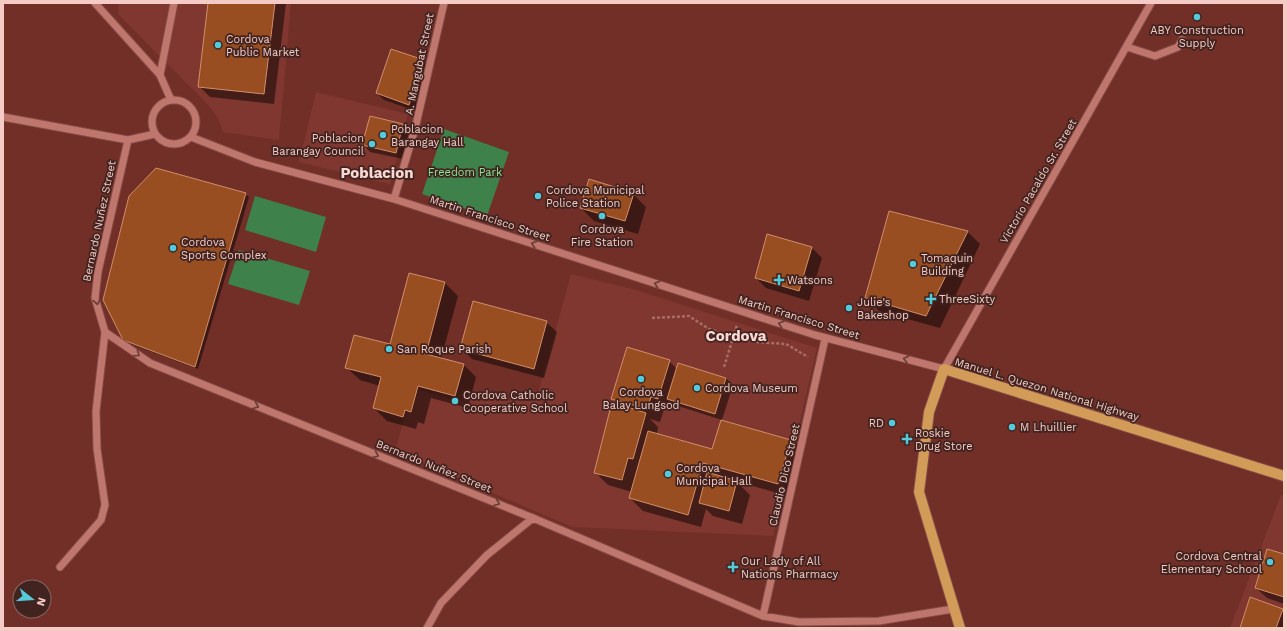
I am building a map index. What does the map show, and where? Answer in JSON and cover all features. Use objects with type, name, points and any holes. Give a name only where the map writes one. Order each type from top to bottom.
[{"type":"main road","name":"Manuel L. Quezon National Highway","points":[[960,628],[953,609],[919,492],[929,412],[944,369],[1284,476]]},
{"type":"street","points":[[95,3],[160,75],[171,100]]},
{"type":"street","points":[[160,75],[174,3]]},
{"type":"street","name":"A. Mangubat Street","points":[[394,199],[415,129],[444,3]]},
{"type":"street","name":"Victorio Pacaldo Sr. Street","points":[[944,369],[1152,3]]},
{"type":"street","points":[[1126,47],[1156,56],[1178,47],[1182,40]]},
{"type":"street","points":[[171,100],[183,101],[188,104],[195,114],[196,126],[191,137],[186,142],[172,145],[159,139],[152,128],[152,115],[160,105],[171,100]]},
{"type":"street","points":[[3,117],[128,140],[155,134]]},
{"type":"street","name":"Martin Francisco Street","points":[[191,137],[255,162],[394,199],[825,338],[944,369]]},
{"type":"street","name":"Bernardo Nuñez Street","points":[[128,140],[98,272],[95,298],[105,332],[150,363],[533,518],[763,616],[799,622],[879,621],[953,609]]},
{"type":"street","points":[[60,567],[101,520],[105,505],[97,449],[96,411],[105,332]]},
{"type":"street","name":"Claudio Dico Street","points":[[763,616],[825,338]]},
{"type":"street","points":[[427,628],[441,603],[487,555],[533,518]]},
{"type":"path","points":[[724,367],[741,311]]},
{"type":"path","points":[[652,318],[689,316],[709,329],[733,337],[756,342],[786,344],[811,360]]},
{"type":"shaded area","name":"Cordova Public Market","points":[[119,3],[291,3],[279,140],[223,132],[219,120],[211,108],[118,14]]},
{"type":"shaded area","points":[[316,92],[408,114],[390,184],[299,162]]},
{"type":"shaded area","points":[[571,274],[636,290],[817,348],[773,536],[572,527],[395,451],[406,412],[412,413],[418,390],[455,400],[536,401]]},
{"type":"shaded area","name":"Cordova Central Elementary School","points":[[1281,495],[1284,496],[1284,628],[1230,628]]},
{"type":"green space","name":"Freedom Park","points":[[444,129],[509,152],[487,216],[422,194]]},
{"type":"green space","points":[[255,196],[326,217],[316,252],[245,230]]},
{"type":"green space","points":[[239,250],[310,271],[299,305],[228,284]]},
{"type":"building","points":[[208,3],[275,3],[264,94],[198,87]]},
{"type":"building","points":[[391,49],[424,60],[409,105],[376,93]]},
{"type":"building","name":"Poblacion Barangay Hall","points":[[370,116],[403,124],[396,153],[362,145]]},
{"type":"building","name":"Cordova Sports Complex","points":[[156,168],[246,193],[195,367],[123,340],[103,300],[129,196]]},
{"type":"building","points":[[589,179],[634,193],[625,221],[580,208]]},
{"type":"building","name":"Tomaquin Building","points":[[889,211],[968,231],[926,316],[865,298]]},
{"type":"building","points":[[767,234],[812,247],[799,291],[755,278]]},
{"type":"building","name":"San Roque Parish","points":[[409,273],[445,282],[426,354],[464,364],[455,396],[418,386],[411,412],[405,410],[403,417],[373,408],[381,377],[345,368],[354,335],[390,344]]},
{"type":"building","points":[[473,301],[547,321],[534,369],[460,349]]},
{"type":"building","name":"Cordova Balay Lungsod","points":[[627,347],[670,360],[658,399],[651,397],[647,409],[611,399]]},
{"type":"building","name":"Cordova Museum","points":[[678,363],[726,378],[715,414],[667,399]]},
{"type":"building","points":[[612,402],[646,413],[633,459],[628,458],[622,480],[594,473]]},
{"type":"building","name":"Cordova Municipal Hall","points":[[721,420],[791,440],[778,484],[703,463],[688,515],[629,498],[648,431],[712,449]]},
{"type":"building","points":[[707,472],[737,481],[729,511],[699,503]]},
{"type":"building","points":[[1267,549],[1284,554],[1284,597],[1255,588]]},
{"type":"building","points":[[1250,597],[1283,609],[1276,628],[1240,628]]},
{"type":"place","name":"ABY Construction Supply","points":[[1197,17]]},
{"type":"place","name":"Cordova Public Market","points":[[218,45]]},
{"type":"place","name":"Poblacion Barangay Hall","points":[[383,135]]},
{"type":"place","name":"Poblacion Barangay Council","points":[[372,144]]},
{"type":"place","name":"Cordova Municipal Police Station","points":[[538,196]]},
{"type":"place","name":"Cordova Fire Station","points":[[602,216]]},
{"type":"place","name":"Cordova Sports Complex","points":[[173,248]]},
{"type":"place","name":"Tomaquin Building","points":[[913,264]]},
{"type":"place","name":"Watsons","points":[[779,280]]},
{"type":"place","name":"ThreeSixty","points":[[931,299]]},
{"type":"place","name":"Julie's Bakeshop","points":[[849,308]]},
{"type":"place","name":"San Roque Parish","points":[[389,349]]},
{"type":"place","name":"Cordova Balay Lungsod","points":[[641,379]]},
{"type":"place","name":"Cordova Museum","points":[[697,388]]},
{"type":"place","name":"Cordova Catholic Cooperative School","points":[[455,401]]},
{"type":"place","name":"RD","points":[[892,423]]},
{"type":"place","name":"M Lhuillier","points":[[1012,427]]},
{"type":"place","name":"Roskie Drug Store","points":[[907,439]]},
{"type":"place","name":"Cordova Municipal Hall","points":[[668,474]]},
{"type":"place","name":"Cordova Central Elementary School","points":[[1270,562]]},
{"type":"place","name":"Our Lady of All Nations Pharmacy","points":[[733,567]]},
{"type":"district","name":"Poblacion","points":[[377,173]]},
{"type":"district","name":"Cordova","points":[[736,336]]}]
